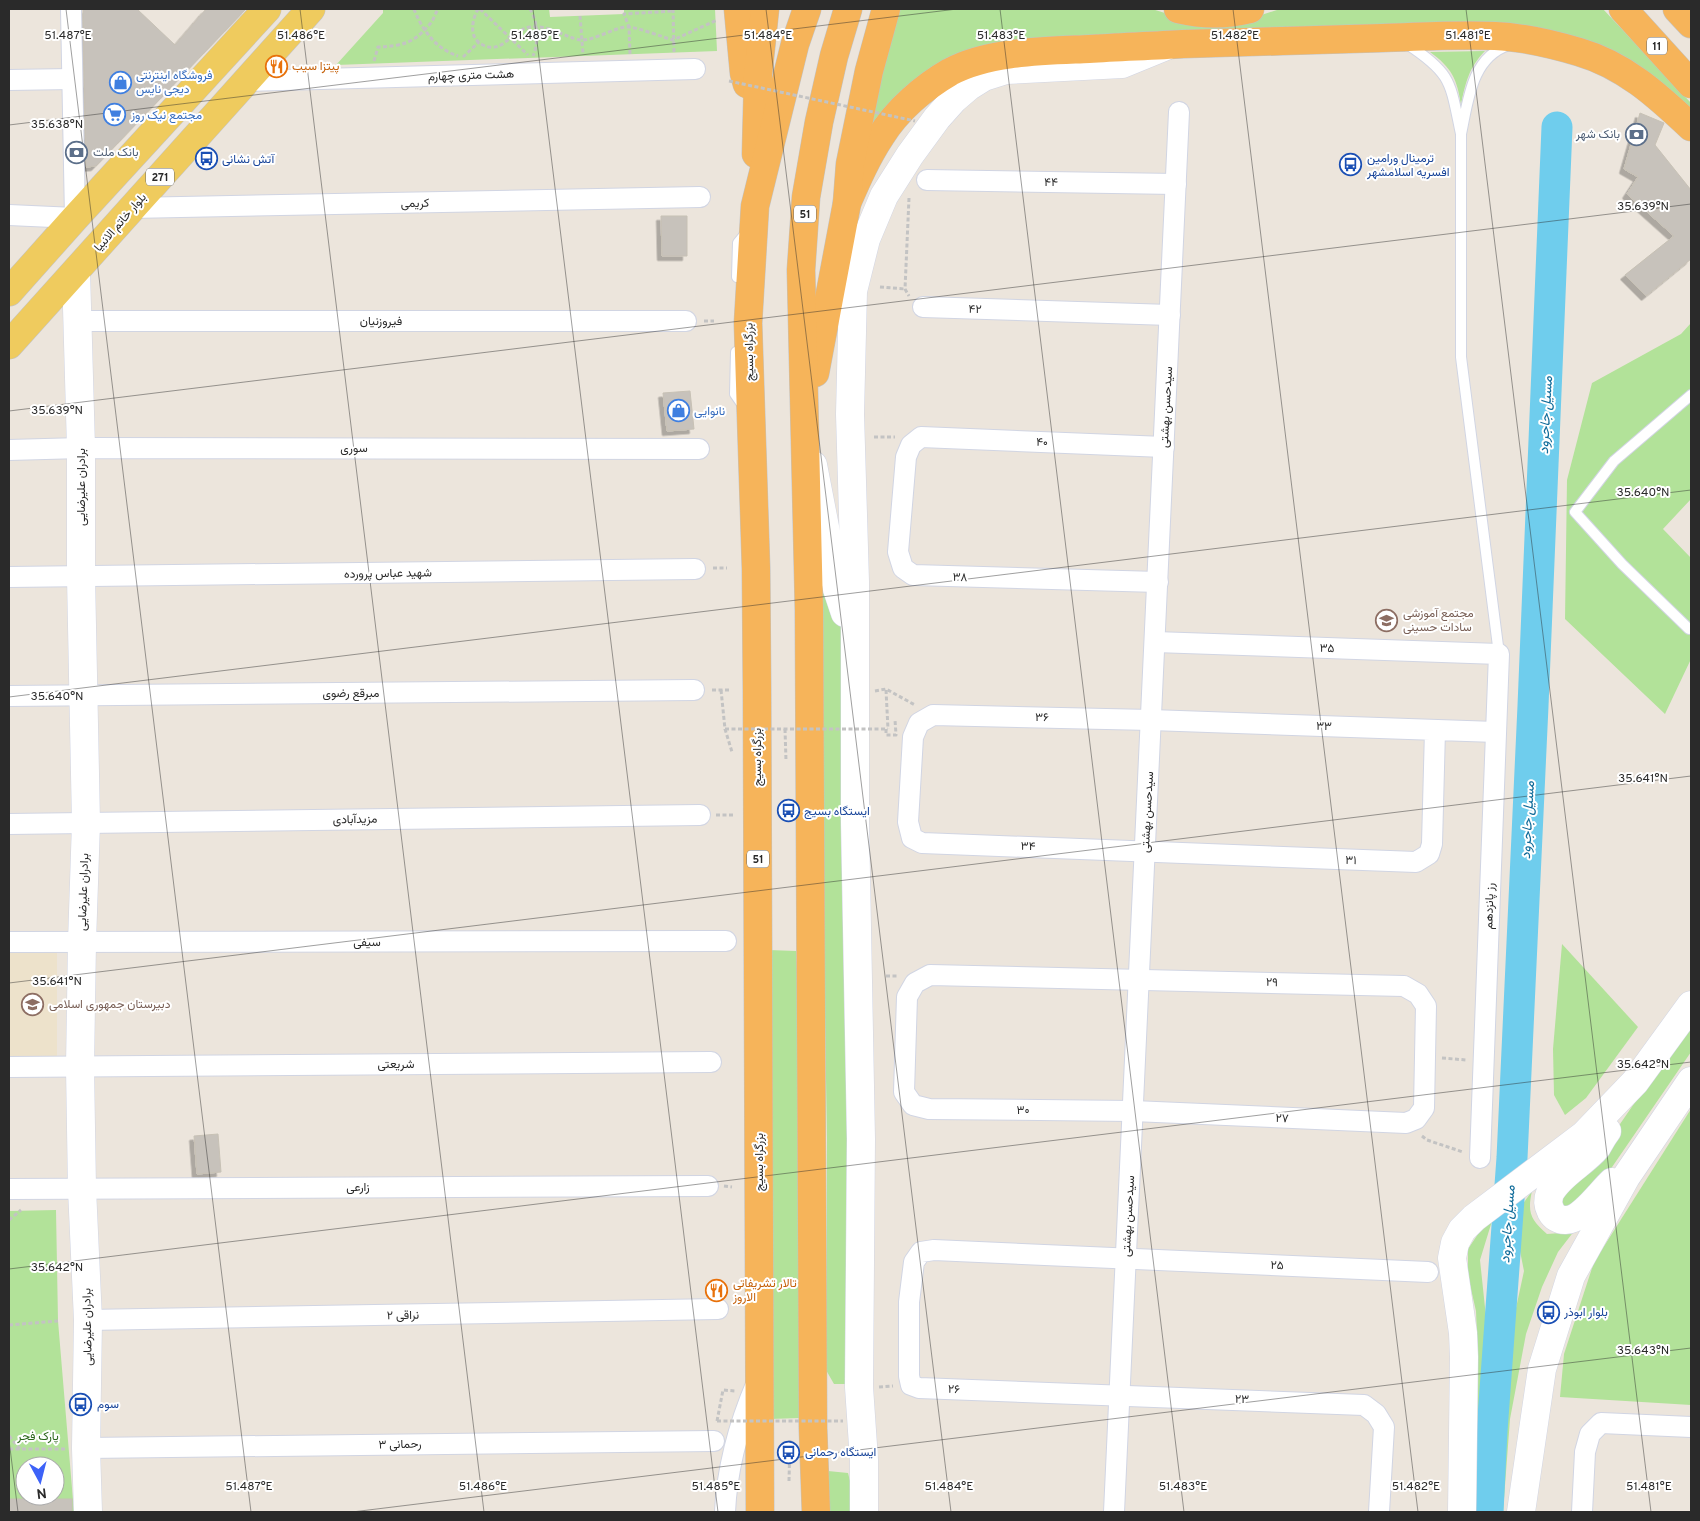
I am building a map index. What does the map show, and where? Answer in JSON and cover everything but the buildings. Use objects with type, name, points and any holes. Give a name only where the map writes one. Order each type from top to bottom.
[{"type":"highway","points":[[754,215],[758,75],[765,9]]},
{"type":"highway","name":"بزرگراه بسیج","points":[[760,1512],[756,568],[748,323],[754,215],[796,44],[807,9]]},
{"type":"highway","name":"51","points":[[816,1512],[813,1428],[809,609],[801,270],[806,197],[819,122],[834,56],[848,9]]},
{"type":"highway","points":[[806,425],[847,203],[850,164],[869,71],[886,9]]},
{"type":"highway","points":[[1178,9],[1198,14],[1227,14],[1250,9]]},
{"type":"highway","name":"11","points":[[1622,9],[1691,84]]},
{"type":"highway","points":[[1677,9],[1691,24]]},
{"type":"highway","points":[[727,14],[757,126]]},
{"type":"highway","points":[[847,203],[881,135],[904,108],[932,84],[952,71],[980,60],[1049,51],[1169,45],[1498,36],[1526,40],[1602,59],[1628,73],[1663,100],[1691,127]]},
{"type":"main road","points":[[9,292],[267,9]]},
{"type":"main road","name":"بلوار خاتم الانبیا","points":[[9,345],[311,9]]},
{"type":"main road","points":[[864,1512],[864,1460],[859,1387],[861,1139],[850,414],[853,291],[866,239],[884,196],[910,155],[937,118],[954,99],[984,78],[1006,70],[1122,64],[1169,45]]},
{"type":"main road","points":[[75,218],[76,272]]},
{"type":"main road","name":"برادران علیرضایی","points":[[76,272],[81,448],[81,577],[86,823],[80,1067],[82,1189],[88,1320],[77,1449],[88,1512]]},
{"type":"main road","points":[[806,425],[837,588],[854,641]]},
{"type":"main road","points":[[1638,1159],[1579,1215],[1567,1221],[1557,1219],[1551,1212],[1548,1202],[1551,1192],[1596,1147],[1635,1082],[1691,1005]]},
{"type":"main road","points":[[1521,1512],[1542,1369],[1571,1276],[1626,1177],[1691,1081]]},
{"type":"main road","points":[[1462,1512],[1463,1333],[1452,1258],[1455,1243],[1462,1230],[1474,1218],[1584,1135],[1635,1082]]},
{"type":"street","points":[[9,215],[75,218],[71,9]]},
{"type":"street","name":"هشت متری چهارم","points":[[246,81],[695,69]]},
{"type":"street","points":[[9,80],[72,79]]},
{"type":"street","name":"سیدحسن بهشتی","points":[[1114,1512],[1179,112]]},
{"type":"street","name":"۴۴","points":[[927,180],[1176,184]]},
{"type":"street","name":"کریمی","points":[[131,208],[700,197]]},
{"type":"street","name":"۴۲","points":[[922,307],[1170,315]]},
{"type":"street","name":"فیروزنیان","points":[[77,321],[686,321]]},
{"type":"street","name":"۴۰","points":[[921,437],[1164,447]]},
{"type":"street","name":"۳۸","points":[[921,437],[911,445],[906,457],[898,552],[903,568],[913,575],[1158,582]]},
{"type":"street","name":"سوری","points":[[9,450],[81,448],[699,449]]},
{"type":"street","name":"شهید عباس پرورده","points":[[9,577],[695,568]]},
{"type":"street","name":"۳۵","points":[[1155,642],[1499,654]]},
{"type":"street","name":"رز پانزدهم","points":[[1480,1158],[1499,654]]},
{"type":"street","name":"مبرقع رضوی","points":[[9,696],[694,690]]},
{"type":"street","name":"۳۶","points":[[933,715],[1151,720]]},
{"type":"street","name":"۳۴","points":[[933,715],[919,722],[913,737],[908,822],[912,838],[922,843],[1145,850]]},
{"type":"street","name":"۳۳","points":[[1151,720],[1496,732]]},
{"type":"street","name":"۳۱","points":[[1145,850],[1416,862],[1429,854],[1432,844],[1435,730]]},
{"type":"street","name":"مزیدآبادی","points":[[9,824],[700,815]]},
{"type":"street","name":"سیفی","points":[[9,942],[726,942]]},
{"type":"street","name":"۲۹","points":[[913,1105],[904,1092],[907,997],[915,983],[930,974],[1404,986],[1418,994],[1426,1006],[1425,1057]]},
{"type":"street","points":[[1406,1123],[1416,1118],[1424,1108],[1425,1057]]},
{"type":"street","name":"شریعتی","points":[[9,1067],[711,1062]]},
{"type":"street","name":"۳۰","points":[[913,1105],[929,1109],[1133,1111]]},
{"type":"street","name":"۲۷","points":[[1133,1111],[1406,1123]]},
{"type":"street","name":"زارعی","points":[[9,1189],[708,1186]]},
{"type":"street","name":"۲۵","points":[[914,1262],[921,1252],[934,1250],[1428,1272]]},
{"type":"street","name":"۲۶","points":[[914,1262],[909,1302],[909,1376],[911,1385],[919,1388],[1120,1394]]},
{"type":"street","name":"نراقی ۲","points":[[88,1320],[718,1310]]},
{"type":"street","points":[[725,1512],[732,1454],[743,1414],[760,1376]]},
{"type":"street","name":"۲۳","points":[[1120,1394],[1364,1405],[1376,1414],[1384,1427],[1379,1512]]},
{"type":"street","points":[[1582,1512],[1584,1452],[1590,1434],[1601,1423],[1691,1427]]},
{"type":"street","name":"رحمانی ۳","points":[[77,1449],[715,1431]]},
{"type":"lane","points":[[1398,38],[1436,64],[1447,79],[1451,88],[1461,134],[1461,357],[1499,654]]},
{"type":"lane","points":[[1461,134],[1473,82],[1480,68],[1498,50],[1526,40]]},
{"type":"lane","points":[[737,290],[738,243],[754,215]]},
{"type":"lane","points":[[736,338],[735,394],[750,414]]},
{"type":"lane","points":[[1689,629],[1622,564],[1575,512],[1614,461],[1691,395]]},
{"type":"path","points":[[414,9],[424,30],[432,40],[451,54],[462,58],[479,42]]},
{"type":"path","points":[[369,78],[378,47],[398,46],[416,38],[430,26],[438,9]]},
{"type":"path","points":[[530,9],[536,27],[537,38],[536,49],[532,59],[510,38],[479,9],[473,17],[472,26],[476,39],[483,46],[496,48],[504,46],[510,38],[516,32],[529,27],[536,27],[541,27],[581,40],[629,27],[673,40],[727,14]]},
{"type":"path","points":[[630,71],[629,27],[624,14],[673,10],[674,70]]},
{"type":"path","points":[[580,16],[584,72]]},
{"type":"path","points":[[729,81],[915,121]]},
{"type":"path","points":[[922,307],[912,301],[905,290],[909,197],[916,186],[927,180]]},
{"type":"path","points":[[880,287],[905,290]]},
{"type":"path","points":[[886,689],[886,736],[896,735],[895,720]]},
{"type":"path","points":[[854,695],[886,689],[933,715]]},
{"type":"path","points":[[721,690],[725,729],[732,752]]},
{"type":"path","points":[[725,729],[887,729]]},
{"type":"path","points":[[1425,1057],[1484,1061]]},
{"type":"path","points":[[1406,1123],[1427,1140],[1480,1158]]},
{"type":"path","points":[[9,1220],[20,1210]]},
{"type":"path","points":[[9,1325],[58,1321]]},
{"type":"path","points":[[735,1391],[723,1390],[715,1431],[843,1421]]},
{"type":"path","points":[[788,1481],[790,1432]]},
{"type":"path","points":[[9,1436],[20,1449]]},
{"type":"path","points":[[9,1450],[77,1449]]},
{"type":"shaded area","name":"دبیرستان جمهوری اسلامی","points":[[9,952],[57,952],[57,1056],[9,1056]]},
{"type":"green space","points":[[383,9],[549,9],[550,17],[624,14],[624,9],[715,9],[717,51],[336,65],[383,13]]},
{"type":"green space","points":[[893,9],[1152,9],[1181,18],[1252,18],[1280,9],[1603,9],[1691,103],[1691,114],[1586,44],[977,54],[856,169]]},
{"type":"green space","points":[[1485,51],[1475,63],[1468,76],[1461,105],[1458,88],[1452,75],[1444,63],[1430,52]]},
{"type":"green space","points":[[1691,323],[1691,499],[1663,529],[1691,558],[1691,659],[1665,714],[1565,619],[1567,480],[1592,383],[1681,334]]},
{"type":"green space","points":[[822,532],[847,648],[852,1384],[834,1384],[826,1370],[827,1139],[823,895]]},
{"type":"green space","points":[[1562,944],[1638,1027],[1586,1098],[1565,1115],[1554,1095],[1553,1049]]},
{"type":"green space","points":[[768,950],[796,951],[803,1069],[800,1418],[770,1419]]},
{"type":"green space","points":[[1691,1021],[1691,1052],[1599,1186],[1585,1203],[1562,1207],[1558,1193],[1609,1140]]},
{"type":"green space","points":[[1691,1109],[1691,1405],[1560,1397],[1564,1354],[1594,1262]]},
{"type":"green space","points":[[1532,1191],[1530,1211],[1534,1220],[1547,1234],[1561,1233],[1578,1226],[1558,1252],[1542,1287],[1526,1334],[1510,1419],[1503,1512],[1467,1512],[1477,1335],[1476,1311],[1468,1276],[1468,1249],[1478,1234],[1492,1221],[1480,1260],[1486,1317],[1481,1400],[1496,1483],[1508,1333],[1524,1271],[1518,1241],[1518,1222],[1522,1205]]},
{"type":"green space","name":"پارک فجر","points":[[56,1210],[58,1321],[74,1512],[9,1512],[9,1211]]},
{"type":"green space","points":[[828,1471],[848,1473],[855,1501],[855,1512],[829,1512]]},
{"type":"waterway","name":"مسیل جاجرود","points":[[1488,1512],[1512,1158],[1557,127]]},
{"type":"place","name":"پیتزا سیب","points":[[276,66]]},
{"type":"place","name":"فروشگاه اینترنتی دیجی نایس","points":[[120,82]]},
{"type":"place","name":"مجتمع نیک‌ روز","points":[[115,115]]},
{"type":"place","name":"بانک شهر","points":[[1636,134]]},
{"type":"place","name":"بانک ملت","points":[[77,152]]},
{"type":"place","name":"آتش نشانی","points":[[206,159]]},
{"type":"place","name":"ترمینال ورامین افسریه اسلامشهر","points":[[1351,165]]},
{"type":"place","name":"نانوایی","points":[[678,411]]},
{"type":"place","name":"مجتمع آموزشی سادات حسینی","points":[[1387,620]]},
{"type":"place","name":"ایستگاه بسیج","points":[[788,811]]},
{"type":"place","name":"دبیرستان جمهوری اسلامی","points":[[33,1004]]},
{"type":"place","name":"تالار تشریفاتی الاروز","points":[[717,1290]]},
{"type":"place","name":"بلوار ابوذر","points":[[1548,1312]]},
{"type":"place","name":"سوم","points":[[81,1404]]},
{"type":"place","name":"ایستگاه رحمانی","points":[[789,1452]]}]
